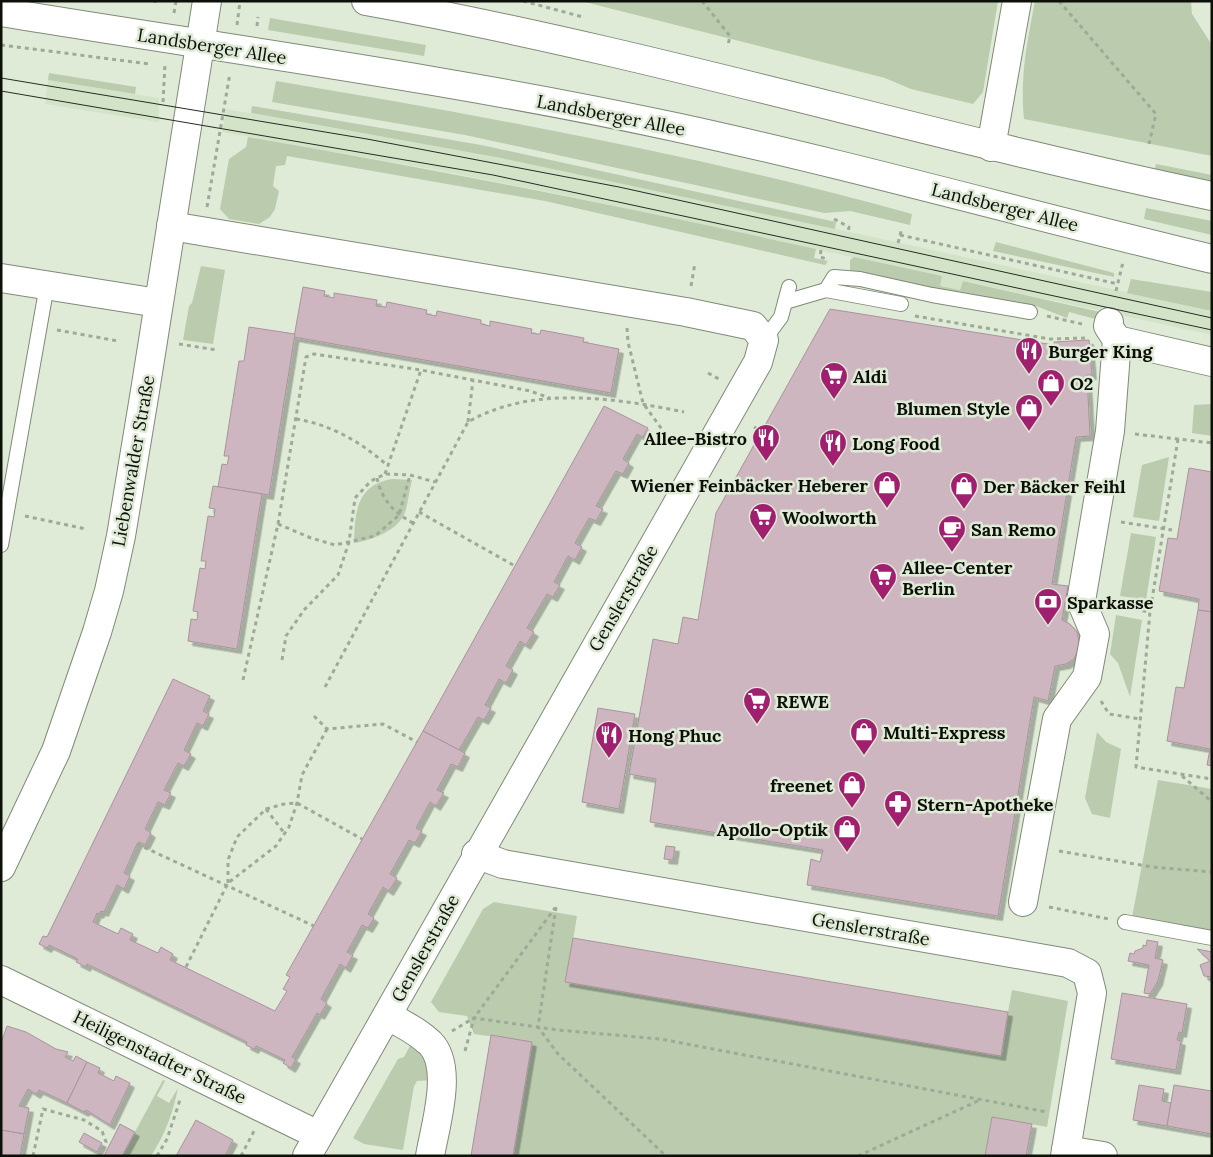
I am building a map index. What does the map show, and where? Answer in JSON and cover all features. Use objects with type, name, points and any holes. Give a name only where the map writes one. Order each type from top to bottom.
[{"type":"street","name":"Liebenwalder Straße","points":[[2,863],[56,751],[100,624],[121,536],[206,1]]},
{"type":"street","points":[[366,1],[451,16],[594,47],[991,147],[1212,196]]},
{"type":"street","points":[[991,147],[1017,1]]},
{"type":"street","name":"Landsberger Allee","points":[[1,12],[463,88],[673,127],[829,162],[1212,259]]},
{"type":"street","points":[[171,226],[686,312],[753,326],[764,340]]},
{"type":"street","points":[[1,278],[158,303]]},
{"type":"street","points":[[1023,902],[1057,719],[1087,677],[1095,634],[1081,601],[1110,431],[1113,331],[1212,362]]},
{"type":"street","name":"Genslerstraße","points":[[313,1145],[387,1016],[476,854],[758,362],[764,340]]},
{"type":"street","name":"Genslerstraße","points":[[476,854],[503,864],[1068,963],[1087,973],[1092,993],[1066,1153]]},
{"type":"street","name":"Heiligenstadter Straße","points":[[1,980],[192,1071],[313,1145]]},
{"type":"street","name":"Genslerstraße","points":[[387,1016],[412,1028],[431,1044],[439,1060],[443,1078],[430,1156]]},
{"type":"street","points":[[1066,1153],[1103,1156]]},
{"type":"lane","points":[[826,290],[834,277],[860,280],[1030,312]]},
{"type":"lane","points":[[1,545],[47,285]]},
{"type":"lane","points":[[764,340],[781,317],[789,287]]},
{"type":"lane","points":[[785,302],[826,290],[904,309]]},
{"type":"lane","points":[[1125,922],[1212,938]]},
{"type":"path","points":[[702,1],[730,36],[728,45]]},
{"type":"path","points":[[1059,1],[1156,114],[1149,144]]},
{"type":"path","points":[[256,27],[258,16]]},
{"type":"path","points":[[1,45],[134,64]]},
{"type":"path","points":[[206,213],[219,132]]},
{"type":"path","points":[[834,219],[849,227],[848,232]]},
{"type":"path","points":[[898,243],[902,228]]},
{"type":"path","points":[[900,236],[1118,284]]},
{"type":"path","points":[[1116,291],[1125,254]]},
{"type":"path","points":[[1114,263],[1131,267]]},
{"type":"path","points":[[904,309],[1050,339],[1084,340]]},
{"type":"path","points":[[627,322],[628,342],[643,403],[669,439]]},
{"type":"path","points":[[40,327],[118,341]]},
{"type":"path","points":[[179,344],[217,350]]},
{"type":"path","points":[[243,680],[278,524],[306,357],[314,354],[421,370],[530,391],[550,398]]},
{"type":"path","points":[[385,474],[421,370]]},
{"type":"path","points":[[326,687],[468,422],[473,380]]},
{"type":"path","points":[[468,422],[487,411],[550,398],[643,403],[684,412]]},
{"type":"path","points":[[296,419],[317,423],[345,435],[365,446],[388,466]]},
{"type":"path","points":[[754,427],[762,431]]},
{"type":"path","points":[[1110,431],[1212,443]]},
{"type":"path","points":[[1178,439],[1150,612],[1136,767],[1212,779]]},
{"type":"path","points":[[282,660],[286,636],[304,610],[338,575],[349,542],[355,498],[377,478],[385,474],[410,475],[435,482]]},
{"type":"path","points":[[278,524],[311,538],[335,544],[375,536],[399,516],[410,475]]},
{"type":"path","points":[[377,478],[387,504],[399,516],[413,523]]},
{"type":"path","points":[[419,512],[515,566]]},
{"type":"path","points":[[7,513],[86,529]]},
{"type":"path","points":[[1094,518],[1172,530]]},
{"type":"path","points":[[1081,601],[1150,612]]},
{"type":"path","points":[[1087,677],[1109,714],[1140,719]]},
{"type":"path","points":[[314,716],[327,729]]},
{"type":"path","points":[[327,729],[383,724],[417,742]]},
{"type":"path","points":[[227,885],[276,846],[285,834],[298,803],[302,774],[327,729]]},
{"type":"path","points":[[1181,774],[1212,802]]},
{"type":"path","points":[[186,967],[227,885],[228,860],[237,837],[266,809],[284,804],[298,803],[362,839]]},
{"type":"path","points":[[266,809],[285,834]]},
{"type":"path","points":[[137,844],[314,926]]},
{"type":"path","points":[[1032,847],[1152,867],[1212,872]]},
{"type":"path","points":[[1023,902],[1125,922]]},
{"type":"path","points":[[465,1051],[474,1018],[556,907],[538,1027],[558,1054],[666,1156]]},
{"type":"path","points":[[474,1018],[538,1027],[660,1039],[1053,1113]]},
{"type":"path","points":[[157,1156],[167,1139],[192,1071]]},
{"type":"path","points":[[858,1156],[981,1100]]},
{"type":"path","points":[[33,1156],[43,1109],[76,1118],[102,1131],[106,1142],[99,1156]]},
{"type":"shaded area","points":[[581,1],[998,1],[983,92],[973,104],[911,89],[885,78]]},
{"type":"shaded area","points":[[1035,1],[1191,1],[1192,14],[1212,45],[1212,156],[1024,119],[1024,74]]},
{"type":"shaded area","points":[[270,18],[426,45],[424,56],[268,30]]},
{"type":"shaded area","points":[[49,73],[136,87],[135,94],[48,80]]},
{"type":"shaded area","points":[[48,80],[159,98],[159,122],[45,104]]},
{"type":"shaded area","points":[[276,81],[596,139],[755,174],[912,214],[910,225],[850,211],[824,213],[465,135],[272,102]]},
{"type":"shaded area","points":[[252,106],[481,145],[836,222],[835,229],[501,158],[251,113]]},
{"type":"shaded area","points":[[226,109],[501,158],[630,184],[1212,311],[1212,335],[963,281],[960,290],[939,286],[941,276],[558,194],[442,171],[222,132]]},
{"type":"shaded area","points":[[248,137],[532,190],[745,233],[816,249],[814,258],[828,261],[825,265],[545,201],[287,156],[285,165],[276,166],[273,186],[279,191],[275,209],[270,217],[259,224],[229,219],[220,209],[229,159],[246,147]]},
{"type":"shaded area","points":[[1156,164],[1212,175],[1212,184],[1154,172]]},
{"type":"shaded area","points":[[1146,208],[1212,221],[1212,235],[1144,219]]},
{"type":"shaded area","points":[[996,242],[1114,273],[1114,277],[993,251]]},
{"type":"shaded area","points":[[854,257],[942,276],[940,286],[960,290],[963,281],[1100,312],[1099,320],[1069,312],[1067,318],[1036,306],[948,295],[892,279],[850,274],[850,260]]},
{"type":"shaded area","points":[[201,266],[225,270],[213,344],[183,340],[189,306],[192,303]]},
{"type":"shaded area","points":[[1131,279],[1212,292],[1212,311],[1127,293]]},
{"type":"shaded area","points":[[1212,404],[1212,436],[1192,433],[1194,405]]},
{"type":"shaded area","points":[[1169,457],[1159,521],[1133,517],[1142,465]]},
{"type":"shaded area","points":[[392,479],[412,480],[404,515],[389,531],[368,540],[354,543],[357,511],[364,494],[380,482]]},
{"type":"shaded area","points":[[1131,533],[1156,537],[1146,600],[1120,596]]},
{"type":"shaded area","points":[[1116,615],[1142,620],[1130,697],[1118,663],[1110,654]]},
{"type":"shaded area","points":[[1097,732],[1106,742],[1121,749],[1110,818],[1092,814],[1085,798]]},
{"type":"shaded area","points":[[1158,780],[1212,789],[1212,942],[1130,928]]},
{"type":"shaded area","points":[[494,902],[577,916],[566,982],[1000,1056],[1012,990],[1068,1001],[1047,1127],[992,1117],[985,1156],[513,1156],[532,1042],[474,1034],[467,1016],[439,1012],[431,1002],[483,909]]},
{"type":"shaded area","points":[[411,1044],[426,1054],[433,1080],[417,1081],[414,1086],[403,1150],[364,1144],[353,1138],[398,1059],[404,1057]]},
{"type":"shaded area","points":[[163,1080],[165,1081],[157,1096],[169,1103],[178,1088],[171,1115],[160,1140],[151,1156],[122,1156]]},
{"type":"building","points":[[303,287],[325,291],[324,296],[334,298],[334,293],[377,300],[376,306],[386,307],[387,302],[427,310],[426,314],[436,316],[437,311],[481,320],[481,324],[490,326],[490,321],[532,329],[531,333],[540,334],[541,330],[584,338],[583,342],[619,349],[611,393],[294,337]]},
{"type":"building","name":"Allee-Center Berlin","points":[[830,309],[1054,345],[1054,342],[1089,340],[1092,375],[1087,375],[1090,436],[1076,437],[1052,584],[1068,586],[1062,620],[1070,624],[1077,632],[1080,646],[1074,659],[1066,664],[1055,666],[1048,701],[1034,697],[998,916],[807,885],[811,859],[820,862],[823,850],[650,822],[656,779],[629,774],[653,639],[678,644],[683,617],[698,620],[716,513]]},
{"type":"building","points":[[249,327],[295,334],[269,495],[218,487],[222,464],[227,465],[229,456],[224,456],[239,361],[244,361]]},
{"type":"building","points":[[604,406],[648,428],[643,437],[637,434],[623,459],[629,463],[623,474],[616,471],[596,506],[603,509],[596,521],[589,518],[575,543],[582,547],[575,560],[568,556],[554,582],[560,585],[553,597],[547,594],[527,628],[534,632],[526,645],[520,641],[506,666],[513,670],[506,683],[499,679],[485,705],[491,708],[484,720],[478,717],[459,750],[423,731]]},
{"type":"building","points":[[1189,468],[1212,472],[1212,612],[1198,610],[1199,599],[1159,591],[1168,538],[1177,539]]},
{"type":"building","points":[[213,486],[262,494],[237,649],[188,641],[191,619],[197,620],[198,612],[193,611],[200,568],[205,569],[206,561],[201,561],[208,516],[214,517],[215,509],[209,508]]},
{"type":"building","points":[[1198,610],[1212,612],[1212,766],[1207,765],[1210,749],[1167,741],[1176,687],[1184,688]]},
{"type":"building","points":[[173,679],[210,696],[203,711],[209,714],[203,726],[197,723],[184,750],[191,754],[184,766],[178,763],[164,790],[171,793],[165,805],[158,802],[145,829],[151,833],[145,845],[139,842],[137,844],[124,873],[130,876],[124,889],[117,885],[104,912],[97,913],[93,922],[118,934],[121,928],[133,934],[130,940],[158,953],[161,947],[173,954],[170,960],[275,1011],[287,991],[283,989],[290,977],[286,975],[423,731],[465,753],[458,767],[451,764],[437,790],[444,793],[436,806],[430,802],[416,828],[422,831],[415,843],[409,840],[390,874],[397,878],[389,891],[383,887],[368,914],[374,918],[368,928],[362,925],[347,952],[353,955],[346,968],[340,964],[321,999],[327,1003],[320,1015],[317,1013],[292,1057],[296,1059],[291,1068],[283,1063],[285,1060],[256,1046],[254,1049],[246,1045],[247,1042],[87,964],[86,967],[76,962],[78,959],[49,945],[47,948],[39,944],[43,936],[47,937]]},
{"type":"building","points":[[598,708],[635,714],[619,809],[582,802]]},
{"type":"building","points":[[666,846],[675,847],[673,860],[664,859]]},
{"type":"building","points":[[573,938],[1008,1012],[1001,1056],[565,982]]},
{"type":"building","points":[[1147,940],[1158,942],[1155,958],[1163,960],[1158,981],[1150,994],[1144,993],[1149,965],[1128,961],[1130,953],[1134,954],[1135,951],[1143,948],[1143,945],[1146,946]]},
{"type":"building","points":[[1197,949],[1212,952],[1212,977],[1204,976],[1200,965],[1210,961]]},
{"type":"building","points":[[1122,993],[1187,1004],[1182,1033],[1179,1032],[1177,1040],[1181,1041],[1176,1070],[1111,1059]]},
{"type":"building","points":[[7,1026],[26,1032],[56,1049],[68,1052],[65,1057],[73,1061],[76,1056],[87,1062],[67,1103],[39,1090],[36,1094],[28,1089],[19,1106],[29,1108],[24,1134],[1,1130],[1,1043]]},
{"type":"building","points":[[491,1035],[532,1042],[513,1156],[471,1156]]},
{"type":"building","points":[[87,1062],[100,1068],[98,1073],[114,1081],[116,1076],[130,1083],[110,1125],[86,1110],[84,1112],[67,1103]]},
{"type":"building","points":[[1139,1085],[1164,1089],[1162,1101],[1171,1103],[1167,1126],[1133,1120]]},
{"type":"building","points":[[1174,1085],[1212,1091],[1212,1134],[1167,1126]]},
{"type":"building","points":[[992,1117],[1032,1124],[1026,1156],[985,1156]]},
{"type":"building","points":[[196,1120],[233,1140],[225,1156],[176,1156]]},
{"type":"building","points":[[120,1124],[135,1132],[122,1156],[104,1156]]},
{"type":"building","points":[[1,1130],[24,1134],[20,1156],[1,1156]]},
{"type":"building","points":[[84,1133],[102,1143],[97,1152],[79,1142]]},
{"type":"tram line","points":[[1,78],[367,139],[619,187],[1212,318]]},
{"type":"tram line","points":[[1,91],[493,175],[1212,330]]},
{"type":"place","name":"Burger King","points":[[1029,375]]},
{"type":"place","name":"Aldi","points":[[834,400]]},
{"type":"place","name":"O2","points":[[1051,407]]},
{"type":"place","name":"Blumen Style","points":[[1029,432]]},
{"type":"place","name":"Allee-Bistro","points":[[766,462]]},
{"type":"place","name":"Long Food","points":[[833,467]]},
{"type":"place","name":"Wiener Feinbäcker Heberer","points":[[887,509]]},
{"type":"place","name":"Der Bäcker Feihl","points":[[964,510]]},
{"type":"place","name":"Woolworth","points":[[763,541]]},
{"type":"place","name":"San Remo","points":[[952,553]]},
{"type":"place","name":"Allee-Center Berlin","points":[[883,601]]},
{"type":"place","name":"Sparkasse","points":[[1048,626]]},
{"type":"place","name":"REWE","points":[[757,725]]},
{"type":"place","name":"Multi-Express","points":[[864,756]]},
{"type":"place","name":"Hong Phuc","points":[[609,759]]},
{"type":"place","name":"freenet","points":[[852,809]]},
{"type":"place","name":"Stern-Apotheke","points":[[898,828]]},
{"type":"place","name":"Apollo-Optik","points":[[847,853]]}]
